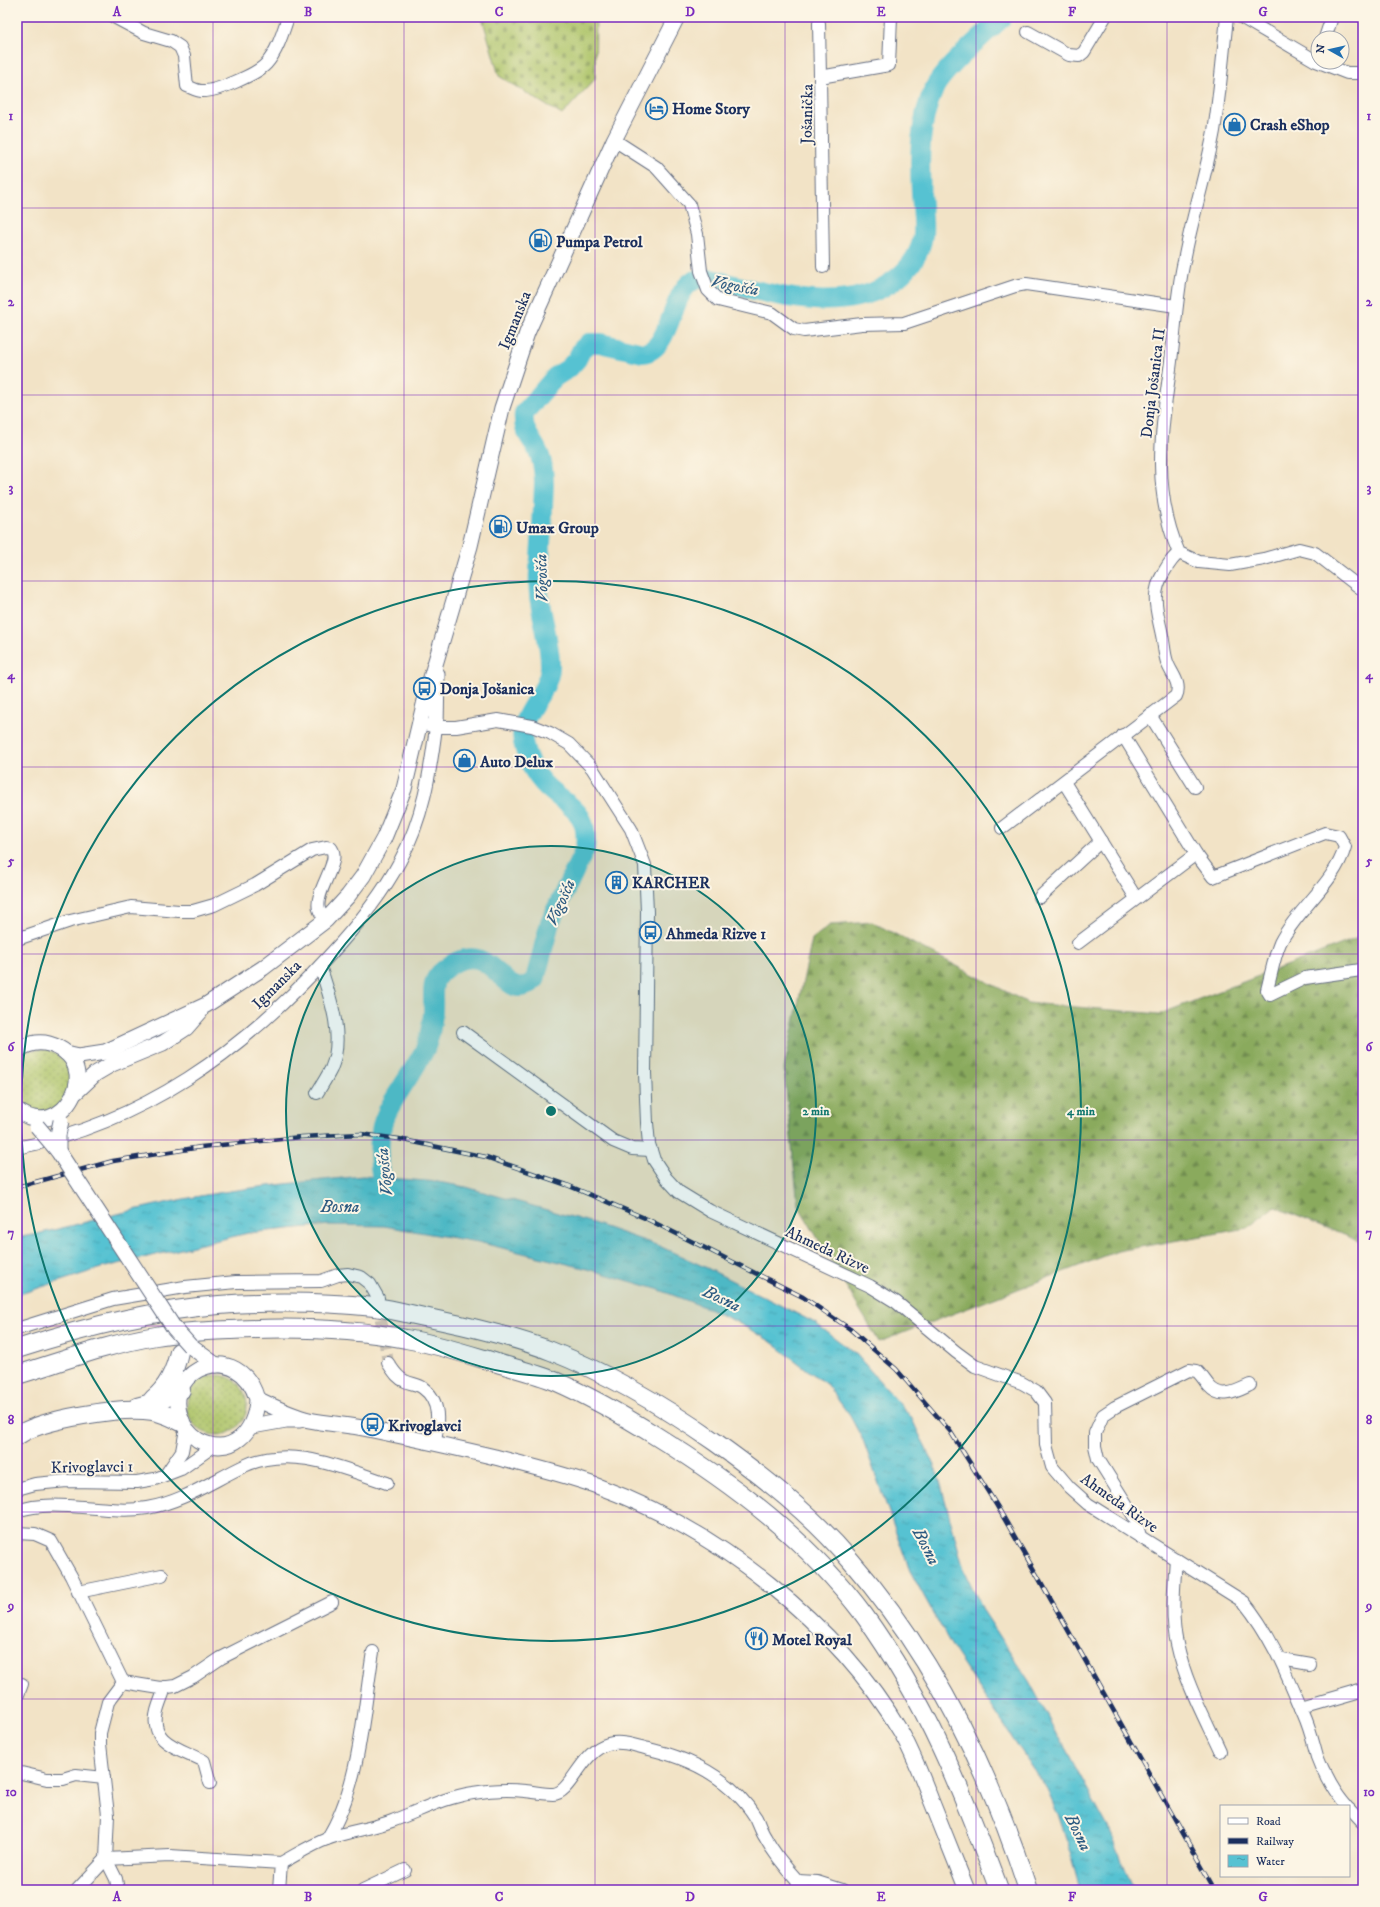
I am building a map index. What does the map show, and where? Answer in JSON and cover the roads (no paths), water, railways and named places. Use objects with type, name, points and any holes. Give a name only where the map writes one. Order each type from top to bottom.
[{"type":"highway","points":[[17,1349],[70,1332],[143,1316],[218,1305],[303,1303],[378,1308],[472,1327],[550,1351],[622,1384],[678,1416],[742,1461],[809,1516],[851,1561],[889,1609],[934,1677],[977,1760],[1014,1848],[1028,1890]]},
{"type":"highway","points":[[17,1375],[102,1348],[157,1336],[282,1328],[341,1330],[406,1339],[479,1358],[555,1381],[623,1415],[705,1465],[772,1517],[826,1570],[863,1614],[906,1678],[933,1728],[960,1789],[1000,1890]]},
{"type":"highway","points":[[147,1404],[166,1386],[182,1349]]},
{"type":"highway","points":[[119,1411],[159,1401],[183,1386]]},
{"type":"highway","points":[[17,1436],[77,1416],[119,1411],[152,1411],[184,1426]]},
{"type":"main road","name":"Igmanska","points":[[438,657],[468,554],[492,449],[513,371],[527,333],[614,140],[677,17]]},
{"type":"main road","points":[[66,1053],[79,1056],[105,1052],[206,1005],[264,968],[326,920],[348,896],[363,876],[387,832],[404,788],[419,723],[438,657]]},
{"type":"main road","points":[[436,727],[438,657]]},
{"type":"main road","points":[[58,1150],[58,1135],[63,1114],[76,1092],[100,1070],[163,1043],[186,1028],[206,1005]]},
{"type":"main road","points":[[17,1051],[33,1044],[44,1043],[56,1046],[66,1053],[72,1061],[76,1071],[76,1092]]},
{"type":"main road","points":[[27,1118],[48,1117],[63,1114]]},
{"type":"main road","points":[[27,1118],[58,1150],[174,1328],[182,1349],[185,1371],[178,1411],[184,1426],[194,1437],[204,1443],[215,1445],[236,1441],[245,1435],[252,1426],[257,1413],[258,1399],[248,1378],[239,1370],[228,1366],[216,1365],[204,1367],[193,1373],[183,1386]]},
{"type":"main road","points":[[182,1349],[216,1365]]},
{"type":"main road","points":[[258,1399],[286,1413],[307,1420]]},
{"type":"main road","points":[[252,1426],[286,1420],[307,1420],[357,1427],[435,1443],[554,1472],[599,1486],[645,1506],[717,1546],[782,1595],[828,1636],[880,1700],[902,1734],[920,1771],[967,1890]]},
{"type":"street","points":[[114,17],[144,33],[171,41],[180,47],[184,56],[187,86],[202,91],[212,90],[256,72],[267,63],[282,36],[288,17]]},
{"type":"street","name":"Jošanička","points":[[823,267],[820,78],[889,65],[891,17]]},
{"type":"street","points":[[1028,32],[1069,55],[1079,56],[1088,46],[1106,17]]},
{"type":"street","name":"Donja Jošanica II","points":[[1179,553],[1166,520],[1160,483],[1160,444],[1176,306],[1193,217],[1214,132],[1227,17]]},
{"type":"street","points":[[1241,17],[1310,55]]},
{"type":"street","points":[[1328,30],[1332,17]]},
{"type":"street","points":[[819,23],[820,78]]},
{"type":"street","points":[[1340,70],[1346,73],[1363,73]]},
{"type":"street","points":[[614,140],[656,167],[689,204],[698,234],[701,271],[708,290],[718,300],[772,313],[794,329],[804,331],[862,324],[904,322],[1015,286],[1026,284],[1176,306]]},
{"type":"street","points":[[1002,828],[1176,696],[1178,682],[1171,673],[1166,660],[1155,605],[1157,583],[1172,558],[1179,553],[1198,562],[1230,565],[1264,559],[1299,549],[1315,553],[1363,590]]},
{"type":"street","points":[[1150,715],[1195,787]]},
{"type":"street","name":"Ahmeda Rizve","points":[[419,723],[436,727],[456,727],[498,720],[532,726],[550,733],[569,744],[592,768],[631,828],[645,865],[647,912],[645,1072],[646,1123],[650,1150],[654,1160],[666,1178],[679,1192],[710,1212],[870,1286],[896,1302],[975,1366],[1022,1383],[1036,1391],[1045,1403],[1046,1445],[1052,1467],[1068,1487],[1088,1504],[1244,1602],[1261,1623],[1282,1659],[1318,1758],[1340,1799],[1345,1805]]},
{"type":"street","name":"Igmanska","points":[[17,1148],[85,1128],[128,1111],[179,1085],[215,1061],[251,1034],[295,993],[372,906],[401,860],[419,818],[424,800],[432,760],[436,727]]},
{"type":"street","points":[[1123,735],[1196,854],[1213,876],[1325,833],[1339,836],[1345,847],[1341,862],[1306,905],[1280,943],[1267,990],[1270,995],[1305,978],[1361,970]]},
{"type":"street","points":[[1064,782],[1136,898]]},
{"type":"street","points":[[1040,897],[1101,841]]},
{"type":"street","points":[[17,939],[70,921],[130,907],[193,911],[214,905],[255,885],[312,850],[326,847],[331,848],[334,854],[331,867],[320,894],[319,909],[326,920]]},
{"type":"street","points":[[1078,943],[1196,854]]},
{"type":"street","points":[[317,1092],[331,1068],[337,1037],[327,989],[320,966]]},
{"type":"street","points":[[463,1032],[613,1141],[632,1149],[650,1150]]},
{"type":"street","points":[[17,1329],[113,1299],[185,1287],[236,1282],[321,1281],[338,1275],[348,1274],[361,1278],[370,1284],[378,1298]]},
{"type":"street","points":[[388,1363],[396,1374],[404,1381],[422,1387],[432,1397],[437,1410],[438,1420],[435,1443]]},
{"type":"street","points":[[1140,1536],[1135,1518],[1098,1459],[1095,1446],[1095,1433],[1103,1415],[1115,1407],[1189,1370],[1197,1371],[1209,1387],[1218,1392],[1230,1394],[1250,1385]]},
{"type":"street","points":[[167,1473],[182,1452],[184,1426]]},
{"type":"street","name":"Krivoglavci 1","points":[[17,1489],[35,1484],[67,1481],[137,1482],[155,1479],[167,1473],[181,1469],[215,1445]]},
{"type":"street","points":[[17,1512],[42,1507],[121,1510],[148,1508],[195,1493],[244,1466],[266,1459],[285,1457],[319,1461],[387,1483]]},
{"type":"street","points":[[17,1533],[35,1534],[51,1541],[123,1682]]},
{"type":"street","points":[[1176,1559],[1174,1616],[1176,1643],[1191,1687],[1220,1751]]},
{"type":"street","points":[[78,1592],[162,1575]]},
{"type":"street","points":[[123,1682],[160,1688],[174,1686],[193,1677],[221,1658],[332,1602]]},
{"type":"street","points":[[327,1839],[335,1826],[348,1795],[355,1763],[373,1652]]},
{"type":"street","points":[[1282,1659],[1310,1664]]},
{"type":"street","points":[[118,1890],[116,1879],[106,1859],[108,1815],[100,1744],[103,1717],[108,1702],[123,1682]]},
{"type":"street","points":[[17,1697],[22,1684]]},
{"type":"street","points":[[165,1687],[157,1712],[156,1723],[158,1732],[162,1739],[181,1752],[204,1761],[210,1783]]},
{"type":"street","points":[[1301,1708],[1363,1690]]},
{"type":"street","points":[[77,1890],[106,1859],[170,1856],[281,1864],[327,1839],[391,1822],[451,1798],[473,1793],[512,1790],[555,1794],[563,1791],[582,1763],[592,1752],[608,1744],[619,1743],[661,1752],[685,1760],[724,1782],[747,1806],[756,1819],[763,1835],[777,1858],[798,1885],[817,1882],[842,1890]]},
{"type":"street","points":[[17,1772],[47,1780],[63,1779],[76,1775],[104,1778]]},
{"type":"street","points":[[1350,1810],[1363,1824]]},
{"type":"street","points":[[279,1890],[281,1864]]},
{"type":"street","points":[[363,1890],[405,1870]]},
{"type":"water","name":"Bosna","points":[[363,1176],[438,1182],[466,1187],[593,1223],[659,1246],[707,1268],[815,1323],[856,1354],[911,1417],[938,1474],[964,1570],[984,1612],[1029,1681],[1110,1831],[1134,1890],[1081,1890],[1072,1856],[1058,1814],[1047,1789],[955,1652],[910,1571],[863,1440],[850,1416],[827,1385],[770,1341],[735,1321],[657,1289],[584,1268],[478,1242],[384,1226],[329,1225],[248,1233],[101,1268],[17,1295],[17,1238],[182,1199],[259,1187]]},
{"type":"waterway","name":"Vogošća","points":[[387,1203],[380,1167],[379,1149],[381,1131],[383,1122],[393,1101],[425,1049],[432,1019],[433,989],[436,979],[444,969],[467,958],[479,960],[489,965],[506,981],[514,986],[524,987],[535,980],[550,922],[585,849],[586,835],[584,824],[580,816],[539,779],[530,764],[523,742],[522,732],[524,722],[544,687],[550,668],[548,643],[541,610],[539,591],[544,474],[540,456],[526,431],[524,413],[555,377],[569,368],[577,359],[582,349],[589,343],[600,343],[643,353],[653,349],[660,341],[666,330],[682,293],[689,284],[698,279],[711,279],[757,291],[806,300],[831,300],[854,298],[876,291],[897,278],[914,259],[922,241],[923,224],[920,153],[925,114],[929,101],[938,81],[945,72],[1003,17]]},
{"type":"tunnel","points":[[378,1301],[388,1363]]},
{"type":"railway","points":[[17,1187],[113,1161],[201,1147],[301,1137],[361,1134],[399,1139],[486,1157],[567,1185],[647,1219],[803,1297],[850,1329],[896,1369],[950,1431],[997,1506],[1038,1577],[1215,1890]]},
{"type":"place","name":"Home Story","points":[[657,108]]},
{"type":"place","name":"Crash eShop","points":[[1234,124]]},
{"type":"place","name":"Pumpa Petrol","points":[[541,241]]},
{"type":"place","name":"Umax Group","points":[[501,527]]},
{"type":"place","name":"Donja Jošanica","points":[[425,688]]},
{"type":"place","name":"Auto Delux","points":[[465,761]]},
{"type":"place","name":"KARCHER","points":[[616,882]]},
{"type":"place","name":"Ahmeda Rizve 1","points":[[651,933]]},
{"type":"place","name":"Krivoglavci","points":[[373,1425]]},
{"type":"place","name":"Motel Royal","points":[[757,1639]]}]
